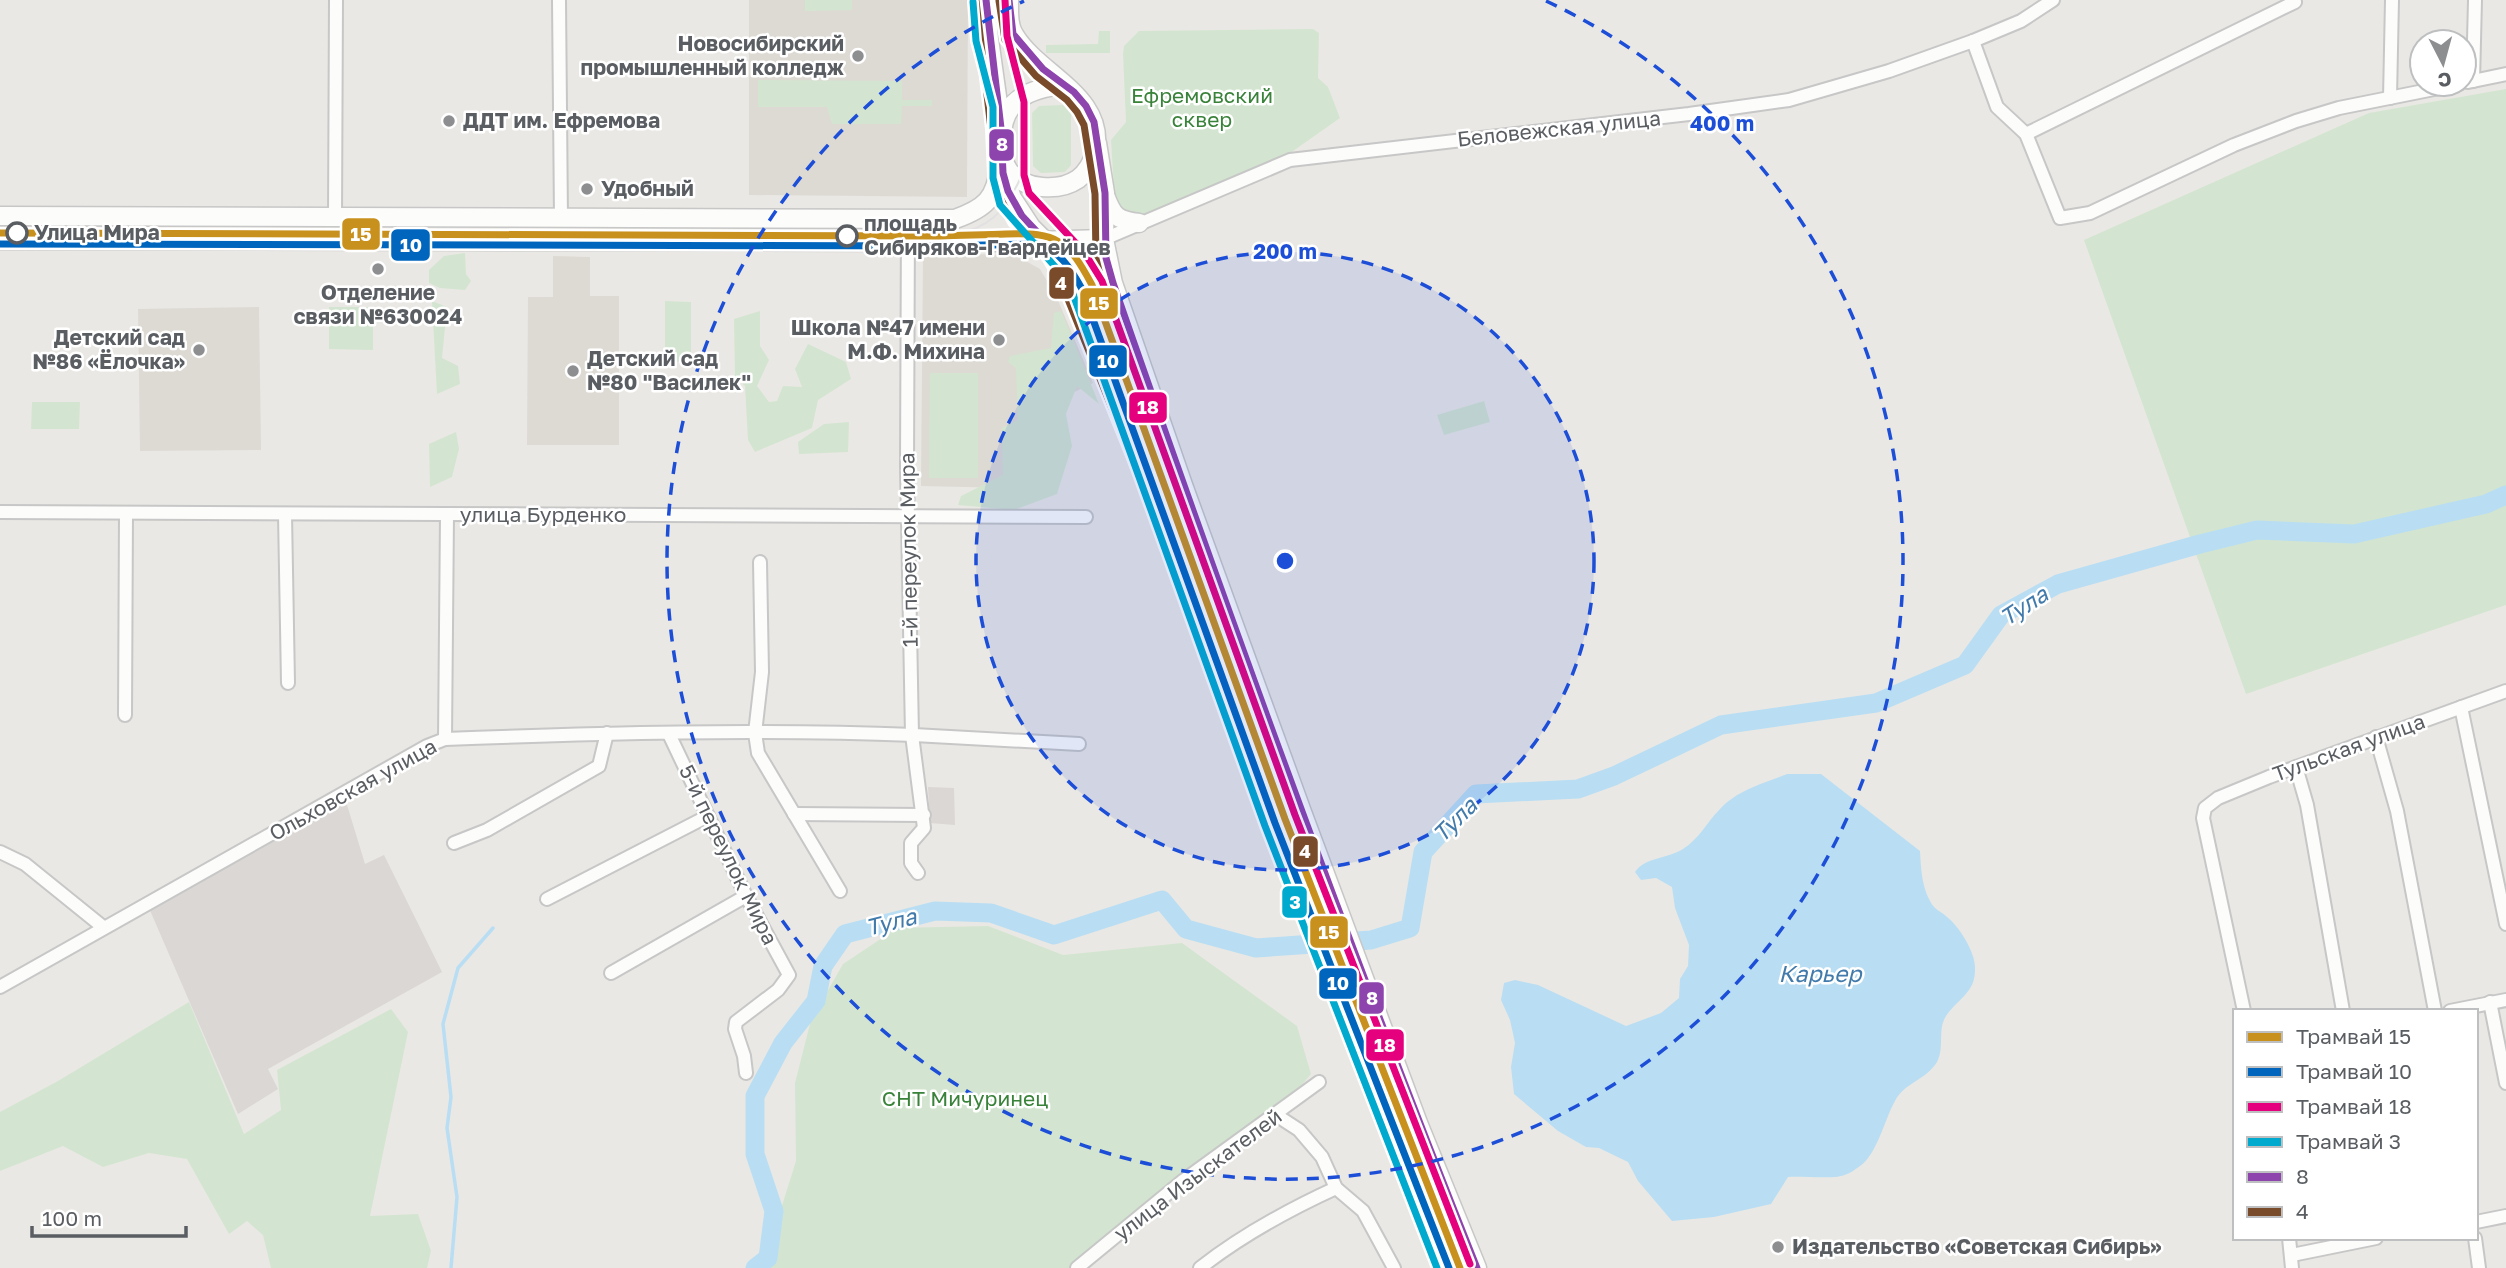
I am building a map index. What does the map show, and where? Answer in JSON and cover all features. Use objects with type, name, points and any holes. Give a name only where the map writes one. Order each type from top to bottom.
[{"type":"main road","points":[[986,0],[1001,128],[1003,173],[1008,191],[1021,216],[1055,251],[1070,277],[1159,495],[1353,1029],[1447,1268]]},
{"type":"main road","points":[[1009,0],[1013,34],[1029,55],[1074,92],[1086,106],[1094,122],[1104,193],[1104,239],[1113,284],[1302,813],[1477,1268]]},
{"type":"main road","points":[[1001,128],[1007,112],[1019,99],[1044,87],[1064,85]]},
{"type":"main road","points":[[1002,156],[1014,176],[1036,186],[1056,187],[1078,179],[1093,161],[1097,143]]},
{"type":"main road","points":[[0,216],[955,219],[972,213],[988,202],[997,185],[1002,156]]},
{"type":"main road","points":[[1104,193],[1110,210],[1121,221],[1139,223]]},
{"type":"main road","points":[[0,240],[908,242],[1104,239]]},
{"type":"street","points":[[335,218],[336,0]]},
{"type":"street","points":[[559,0],[561,218]]},
{"type":"street","name":"Беловежская улица","points":[[1104,239],[1290,160],[1789,100],[1889,71],[1973,41],[2021,21],[2053,0]]},
{"type":"street","points":[[2390,98],[2392,0]]},
{"type":"street","points":[[2472,28],[2475,0]]},
{"type":"street","points":[[2026,134],[2295,2]]},
{"type":"street","points":[[1973,41],[1997,107],[2026,134],[2060,218],[2090,213],[2234,145],[2296,121],[2339,108],[2408,94]]},
{"type":"street","points":[[2478,80],[2506,75]]},
{"type":"street","name":"1-й переулок Мира","points":[[908,219],[908,516],[912,735],[924,815]]},
{"type":"street","name":"улица Бурденко","points":[[0,512],[1086,517]]},
{"type":"street","points":[[125,715],[126,513]]},
{"type":"street","points":[[285,513],[289,683]]},
{"type":"street","points":[[445,739],[447,515]]},
{"type":"street","points":[[760,562],[762,672],[755,733],[758,753],[840,891]]},
{"type":"street","name":"Тульская улица","points":[[2244,1009],[2203,818],[2206,808],[2218,798],[2296,767],[2506,691]]},
{"type":"street","points":[[2462,707],[2506,924]]},
{"type":"street","points":[[454,844],[487,830],[598,765],[607,733]]},
{"type":"street","name":"Ольховская улица","points":[[0,987],[426,746],[445,739],[607,733],[755,733],[912,735],[1079,744]]},
{"type":"street","name":"5-й переулок Мира","points":[[669,734],[746,896],[789,975],[778,990],[736,1023],[735,1029],[744,1056],[746,1073]]},
{"type":"street","points":[[2376,737],[2397,811],[2435,1009]]},
{"type":"street","points":[[2296,767],[2307,806],[2343,1009]]},
{"type":"street","points":[[794,814],[924,815],[924,828],[911,843],[911,863],[918,873]]},
{"type":"street","points":[[547,899],[708,816]]},
{"type":"street","points":[[0,852],[25,864],[103,927]]},
{"type":"street","points":[[611,973],[746,896]]},
{"type":"street","points":[[2459,1009],[2506,1000]]},
{"type":"street","points":[[2490,1002],[2506,1083]]},
{"type":"street","name":"улица Изыскателей","points":[[1077,1268],[1184,1180],[1319,1082]]},
{"type":"street","points":[[1276,1115],[1299,1130],[1322,1157],[1336,1188],[1363,1211],[1394,1268]]},
{"type":"street","points":[[1199,1268],[1259,1228],[1336,1188]]},
{"type":"street","points":[[2478,1222],[2506,1216]]},
{"type":"street","points":[[2289,1240],[2292,1261],[2369,1240]]},
{"type":"street","points":[[2475,1240],[2479,1268]]},
{"type":"shaded area","name":"Новосибирский промышленный колледж","points":[[749,0],[968,0],[967,197],[749,195]]},
{"type":"shaded area","name":"Школа №47 имени М.Ф. Михина","points":[[923,253],[1015,255],[1040,269],[1057,298],[1093,383],[1064,397],[1008,488],[921,486]]},
{"type":"shaded area","name":"Детский сад №80 \"Василек\"","points":[[553,256],[590,257],[590,296],[619,296],[619,445],[527,445],[528,297],[553,297]]},
{"type":"shaded area","points":[[259,307],[261,450],[140,451],[138,309]]},
{"type":"shaded area","points":[[928,787],[954,788],[955,825],[930,823]]},
{"type":"shaded area","points":[[344,795],[365,864],[384,855],[442,972],[268,1069],[278,1089],[238,1114],[149,908],[330,811]]},
{"type":"green space","points":[[805,0],[852,0],[852,10],[805,11]]},
{"type":"green space","name":"Ефремовский сквер","points":[[1313,29],[1319,33],[1318,78],[1328,87],[1340,118],[1286,156],[1139,218],[1115,206],[1111,140],[1126,122],[1124,46],[1139,31]]},
{"type":"green space","points":[[1099,31],[1110,31],[1110,53],[1046,53],[1046,45],[1098,44]]},
{"type":"green space","points":[[758,80],[902,81],[902,100],[932,100],[932,106],[902,106],[901,124],[832,124],[827,107],[758,107]]},
{"type":"green space","points":[[2506,89],[2506,605],[2246,694],[2084,240],[2369,113],[2455,98],[2478,98],[2478,94]]},
{"type":"green space","points":[[1063,105],[1071,113],[1071,165],[1065,172],[1041,173],[1033,166],[1032,113],[1039,106]]},
{"type":"green space","points":[[465,253],[466,274],[471,281],[465,290],[440,288],[429,283],[429,270],[444,256]]},
{"type":"green space","points":[[432,301],[447,307],[442,358],[458,366],[460,384],[437,394]]},
{"type":"green space","points":[[665,301],[691,302],[691,362],[665,361]]},
{"type":"green space","points":[[329,307],[373,307],[373,350],[329,349]]},
{"type":"green space","points":[[760,311],[760,346],[769,360],[757,386],[769,402],[777,401],[783,386],[802,387],[795,369],[808,344],[846,362],[851,379],[818,400],[812,428],[755,452],[748,440],[745,386],[735,377],[734,319]]},
{"type":"green space","points":[[1061,311],[1099,404],[1077,386],[1066,414],[1072,446],[1057,494],[1014,510],[958,505],[961,496],[1003,475],[1002,428],[1018,420],[1016,368],[1008,362],[1010,356],[1051,348],[1054,313]]},
{"type":"green space","points":[[930,373],[978,373],[978,478],[929,478]]},
{"type":"green space","points":[[1484,401],[1490,422],[1444,435],[1437,415]]},
{"type":"green space","points":[[32,402],[80,402],[79,429],[31,429]]},
{"type":"green space","points":[[849,422],[848,452],[799,454],[798,442],[824,424]]},
{"type":"green space","points":[[456,432],[459,449],[452,477],[430,487],[429,444]]},
{"type":"green space","name":"СНТ Мичуринец","points":[[988,926],[1063,955],[1182,943],[1297,1026],[1311,1074],[1275,1117],[1077,1268],[747,1268],[769,1247],[796,1161],[795,1083],[811,1020],[843,964],[897,928]]},
{"type":"green space","points":[[189,1002],[244,1134],[281,1110],[277,1070],[391,1009],[408,1032],[370,1216],[418,1214],[431,1251],[427,1268],[271,1268],[263,1235],[247,1221],[229,1234],[187,1159],[149,1153],[103,1167],[63,1146],[0,1171],[0,1112],[58,1081]]},
{"type":"water","name":"Карьер","points":[[1787,774],[1821,774],[1920,851],[1927,894],[1934,907],[1952,921],[1966,940],[1974,961],[1975,976],[1970,989],[1943,1021],[1941,1050],[1937,1062],[1899,1095],[1876,1145],[1860,1166],[1836,1177],[1788,1177],[1771,1204],[1714,1217],[1672,1221],[1638,1181],[1628,1162],[1599,1148],[1586,1147],[1558,1131],[1514,1094],[1511,1067],[1515,1043],[1510,1020],[1501,1000],[1504,983],[1515,980],[1538,985],[1626,1026],[1661,1013],[1679,998],[1680,979],[1688,966],[1689,945],[1675,908],[1672,887],[1656,878],[1641,880],[1635,872],[1644,863],[1689,845],[1734,797]]},
{"type":"waterway","name":"Тула","points":[[755,1268],[768,1258],[774,1211],[755,1154],[755,1096],[783,1043],[816,1001],[823,966],[845,934],[935,911],[991,913],[1054,935],[1162,900],[1186,929],[1256,948],[1371,940],[1410,928],[1423,852],[1476,794],[1578,789],[1614,776],[1721,725],[1876,703],[1965,665],[2001,615],[2058,584],[2257,530],[2354,534],[2486,504],[2506,495]]},
{"type":"waterway","points":[[451,1268],[457,1197],[447,1128],[451,1097],[443,1024],[458,968],[493,928]]},
{"type":"tram line","name":"18","points":[[1005,0],[1007,36],[1024,102],[1024,175],[1029,193],[1084,252],[1102,281],[1295,815],[1470,1264]]},
{"type":"tram line","name":"3","points":[[973,2],[976,41],[993,107],[993,178],[1000,205],[1059,271],[1073,294],[1265,826],[1437,1268]]},
{"type":"tram line","points":[[953,235],[977,228],[994,217],[1008,201],[1020,179]]},
{"type":"tram line","name":"15","points":[[0,233],[1023,234],[1049,237],[1059,242],[1076,258],[1092,285],[1285,819],[1460,1268]]},
{"type":"tram line","name":"10","points":[[0,244],[1036,244],[1051,250],[1069,267],[1082,289],[1275,823],[1449,1268]]},
{"type":"transit line","name":"8","points":[[986,0],[1001,128],[1003,173],[1008,191],[1022,216],[1055,251],[1070,277],[1146,464]]},
{"type":"transit line","name":"8","points":[[1009,0],[1013,34],[1043,69],[1074,92],[1086,106],[1094,122],[1105,193],[1106,258],[1113,283],[1289,778],[1381,1024],[1477,1268]]},
{"type":"transit line","name":"4","points":[[976,1],[991,129],[993,175],[998,194],[1013,222],[1047,257],[1061,282],[1136,468]]},
{"type":"transit line","name":"4","points":[[999,1],[1005,40],[1036,76],[1067,100],[1084,125],[1095,194],[1096,259],[1103,286],[1278,779],[1466,1268]]},
{"type":"place","name":"Новосибирский промышленный колледж","points":[[858,56]]},
{"type":"place","name":"ДДТ им. Ефремова","points":[[449,121]]},
{"type":"place","name":"Удобный","points":[[587,189]]},
{"type":"place","name":"Улица Мира","points":[[17,233]]},
{"type":"place","name":"площадь Сибиряков-Гвардейцев","points":[[847,236]]},
{"type":"place","name":"Отделение связи №630024","points":[[378,269]]},
{"type":"place","name":"Школа №47 имени М.Ф. Михина","points":[[999,340]]},
{"type":"place","name":"Детский сад №86 «Ёлочка»","points":[[199,350]]},
{"type":"place","name":"Детский сад №80 \"Василек\"","points":[[573,371]]},
{"type":"place","name":"Издательство «Советская Сибирь»","points":[[1778,1247]]}]
